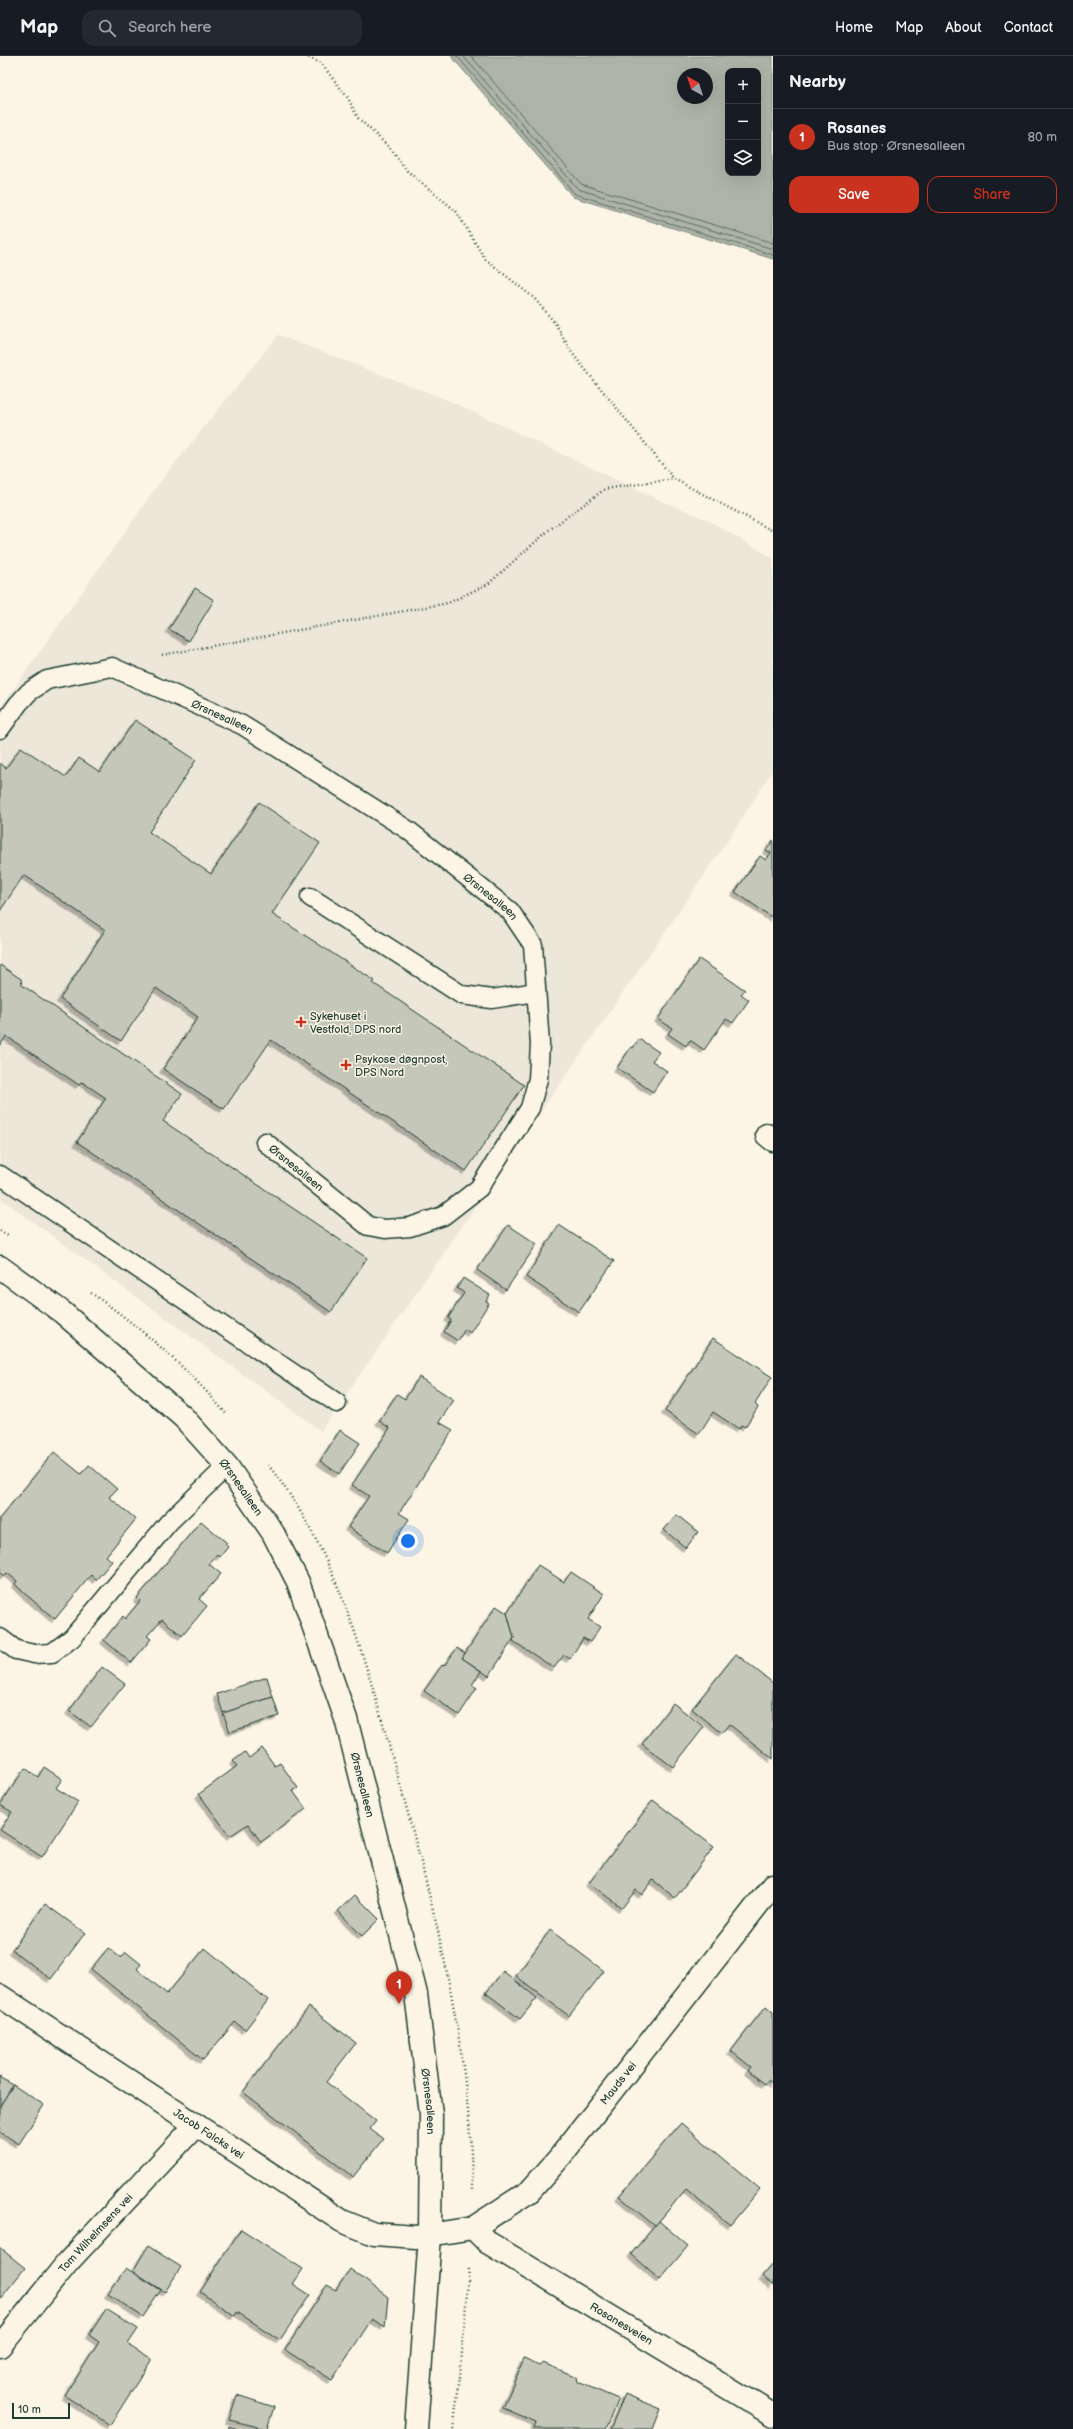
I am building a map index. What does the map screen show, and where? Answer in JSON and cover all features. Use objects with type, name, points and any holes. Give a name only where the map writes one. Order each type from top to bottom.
[{"type":"street","name":"Ørsnesalleen","points":[[0,1267],[62,1312],[182,1417],[227,1466],[273,1534],[298,1582],[346,1720],[416,1994],[431,2114],[430,2236],[416,2429]]},
{"type":"street","name":"Mauds vei","points":[[430,2236],[473,2228],[530,2191],[555,2162],[773,1885]]},
{"type":"street","name":"Jacob Falcks vei","points":[[0,1996],[342,2221],[374,2234],[430,2236]]},
{"type":"street","name":"Tom Wilhelmsens vei","points":[[0,2346],[68,2262],[196,2125]]},
{"type":"street","name":"Rosanesveien","points":[[473,2228],[487,2242],[773,2415]]},
{"type":"lane","points":[[0,729],[18,704],[29,692],[47,680],[112,667]]},
{"type":"lane","name":"Ørsnesalleen","points":[[112,667],[242,724],[408,830],[510,911],[533,946],[540,1044],[538,1079],[530,1108],[479,1188],[443,1216],[410,1227],[385,1230],[368,1226],[265,1142]]},
{"type":"lane","points":[[310,897],[462,995],[492,999],[536,992]]},
{"type":"lane","points":[[0,1175],[337,1403]]},
{"type":"lane","points":[[0,1638],[16,1650],[34,1654],[52,1653],[72,1638],[169,1522],[227,1466]]},
{"type":"path","points":[[305,56],[321,63],[348,98],[358,118],[392,150],[406,170],[456,212],[485,260],[534,298],[555,323],[572,353],[674,479],[773,531]]},
{"type":"path","points":[[112,667],[154,656],[448,603],[488,584],[549,530],[605,490],[674,479]]},
{"type":"shaded area","name":"Sykehuset i Vestfold, DPS nord","points":[[278,335],[450,401],[657,499],[704,518],[773,558],[773,770],[724,846],[321,1431],[0,1198],[0,708],[160,482]]},
{"type":"water","points":[[451,56],[773,56],[773,259],[573,197]]},
{"type":"building","points":[[195,588],[214,600],[189,641],[169,629]]},
{"type":"building","points":[[135,720],[196,760],[149,832],[211,874],[259,802],[320,843],[272,914],[375,981],[373,983],[524,1085],[466,1171],[271,1040],[224,1109],[163,1069],[198,1017],[156,988],[121,1041],[60,999],[105,930],[24,875],[0,911],[0,763],[6,768],[21,747],[66,777],[79,758],[100,772]]},
{"type":"building","points":[[773,840],[773,918],[735,892],[760,856],[766,860],[771,853],[766,850]]},
{"type":"building","points":[[699,959],[745,990],[741,994],[749,1000],[733,1023],[726,1019],[704,1050],[690,1040],[686,1046],[668,1034],[672,1028],[658,1019]]},
{"type":"building","points":[[0,965],[21,979],[22,985],[182,1094],[163,1121],[367,1258],[331,1312],[77,1142],[106,1098],[82,1082],[79,1085],[6,1036],[0,1046]]},
{"type":"building","points":[[639,1039],[659,1052],[652,1061],[667,1071],[653,1092],[617,1068],[631,1047],[633,1048]]},
{"type":"building","points":[[508,1225],[537,1244],[506,1290],[477,1270]]},
{"type":"building","points":[[559,1225],[614,1261],[579,1312],[526,1277]]},
{"type":"building","points":[[463,1278],[490,1295],[486,1301],[489,1303],[470,1333],[465,1329],[458,1341],[444,1332],[451,1320],[448,1318],[464,1293],[457,1288]]},
{"type":"building","points":[[713,1338],[772,1377],[755,1404],[758,1407],[745,1427],[741,1425],[739,1429],[713,1412],[699,1434],[665,1411]]},
{"type":"building","points":[[419,1377],[454,1400],[439,1422],[453,1430],[399,1513],[409,1519],[387,1553],[348,1527],[369,1496],[352,1485],[390,1428],[379,1421],[397,1394],[405,1399]]},
{"type":"building","points":[[340,1430],[360,1443],[339,1474],[320,1461]]},
{"type":"building","points":[[54,1452],[81,1474],[89,1465],[117,1489],[109,1497],[136,1519],[106,1556],[112,1561],[96,1580],[91,1575],[55,1619],[15,1584],[17,1581],[7,1573],[4,1576],[0,1573],[0,1518]]},
{"type":"building","points":[[677,1515],[698,1532],[686,1548],[664,1530]]},
{"type":"building","points":[[201,1521],[227,1543],[225,1544],[228,1547],[220,1557],[217,1554],[209,1564],[221,1574],[199,1599],[207,1606],[182,1636],[162,1619],[147,1636],[151,1639],[131,1663],[104,1640],[123,1616],[125,1619],[140,1601],[137,1598]]},
{"type":"building","points":[[538,1565],[564,1582],[571,1572],[604,1594],[588,1619],[600,1627],[590,1642],[583,1638],[570,1659],[564,1655],[554,1668],[513,1641],[514,1638],[508,1617],[506,1615]]},
{"type":"building","points":[[496,1606],[507,1613],[514,1638],[489,1676],[462,1658]]},
{"type":"building","points":[[457,1648],[465,1653],[462,1658],[481,1671],[472,1685],[477,1688],[459,1715],[424,1691],[442,1665],[444,1666]]},
{"type":"building","points":[[736,1654],[773,1683],[773,1759],[729,1724],[722,1733],[692,1709]]},
{"type":"building","points":[[102,1667],[125,1684],[91,1727],[69,1711]]},
{"type":"building","points":[[267,1677],[273,1697],[223,1713],[217,1694]]},
{"type":"building","points":[[273,1697],[279,1716],[230,1732],[223,1713]]},
{"type":"building","points":[[673,1703],[704,1727],[673,1767],[642,1744]]},
{"type":"building","points":[[262,1748],[275,1766],[280,1763],[298,1788],[293,1791],[306,1809],[261,1842],[248,1824],[230,1836],[199,1794],[237,1766],[233,1761],[245,1752],[249,1758]]},
{"type":"building","points":[[44,1767],[62,1779],[56,1788],[78,1802],[42,1857],[0,1830],[12,1812],[0,1805],[25,1768],[38,1777]]},
{"type":"building","points":[[653,1800],[714,1847],[675,1898],[653,1880],[642,1895],[636,1890],[622,1908],[589,1883]]},
{"type":"building","points":[[355,1895],[379,1919],[362,1936],[338,1911]]},
{"type":"building","points":[[45,1904],[85,1933],[51,1979],[12,1950]]},
{"type":"building","points":[[550,1930],[604,1971],[569,2016],[516,1976]]},
{"type":"building","points":[[108,1948],[121,1958],[126,1952],[141,1964],[137,1969],[167,1994],[205,1948],[268,2000],[245,2030],[235,2022],[203,2060],[91,1969]]},
{"type":"building","points":[[503,1971],[537,1998],[520,2019],[486,1993]]},
{"type":"building","points":[[766,2006],[773,2012],[773,2084],[768,2080],[765,2084],[748,2071],[751,2067],[731,2051]]},
{"type":"building","points":[[309,2007],[356,2043],[326,2082],[376,2121],[370,2129],[383,2139],[353,2177],[243,2092]]},
{"type":"building","points":[[0,2077],[13,2085],[0,2106]]},
{"type":"building","points":[[13,2085],[44,2105],[19,2144],[0,2132],[0,2106]]},
{"type":"building","points":[[681,2123],[760,2189],[730,2225],[686,2189],[655,2226],[619,2196]]},
{"type":"building","points":[[659,2221],[688,2246],[660,2279],[631,2254]]},
{"type":"building","points":[[241,2229],[303,2269],[293,2284],[310,2295],[280,2340],[237,2312],[235,2316],[200,2292]]},
{"type":"building","points":[[148,2246],[181,2267],[165,2292],[133,2271]]},
{"type":"building","points":[[0,2248],[25,2268],[0,2299]]},
{"type":"building","points":[[773,2263],[773,2286],[762,2276]]},
{"type":"building","points":[[126,2268],[161,2290],[143,2317],[108,2294]]},
{"type":"building","points":[[350,2269],[388,2297],[385,2327],[372,2319],[332,2380],[285,2350],[327,2285],[336,2290]]},
{"type":"building","points":[[106,2309],[138,2329],[128,2344],[152,2359],[110,2425],[65,2396],[99,2342],[89,2335]]},
{"type":"building","points":[[524,2359],[539,2366],[543,2363],[577,2377],[578,2382],[618,2399],[605,2429],[534,2429],[536,2422],[503,2408]]},
{"type":"building","points":[[625,2394],[661,2409],[653,2429],[610,2429]]},
{"type":"building","points":[[237,2395],[274,2407],[267,2429],[229,2420]]},
{"type":"building","points":[[229,2426],[239,2429],[228,2429]]},
{"type":"place","name":"Sykehuset i Vestfold, DPS nord","points":[[301,1022]]},
{"type":"place","name":"Psykose døgnpost, DPS Nord","points":[[346,1065]]},
{"type":"place","name":"Rosanes","points":[[399,2004]]}]
